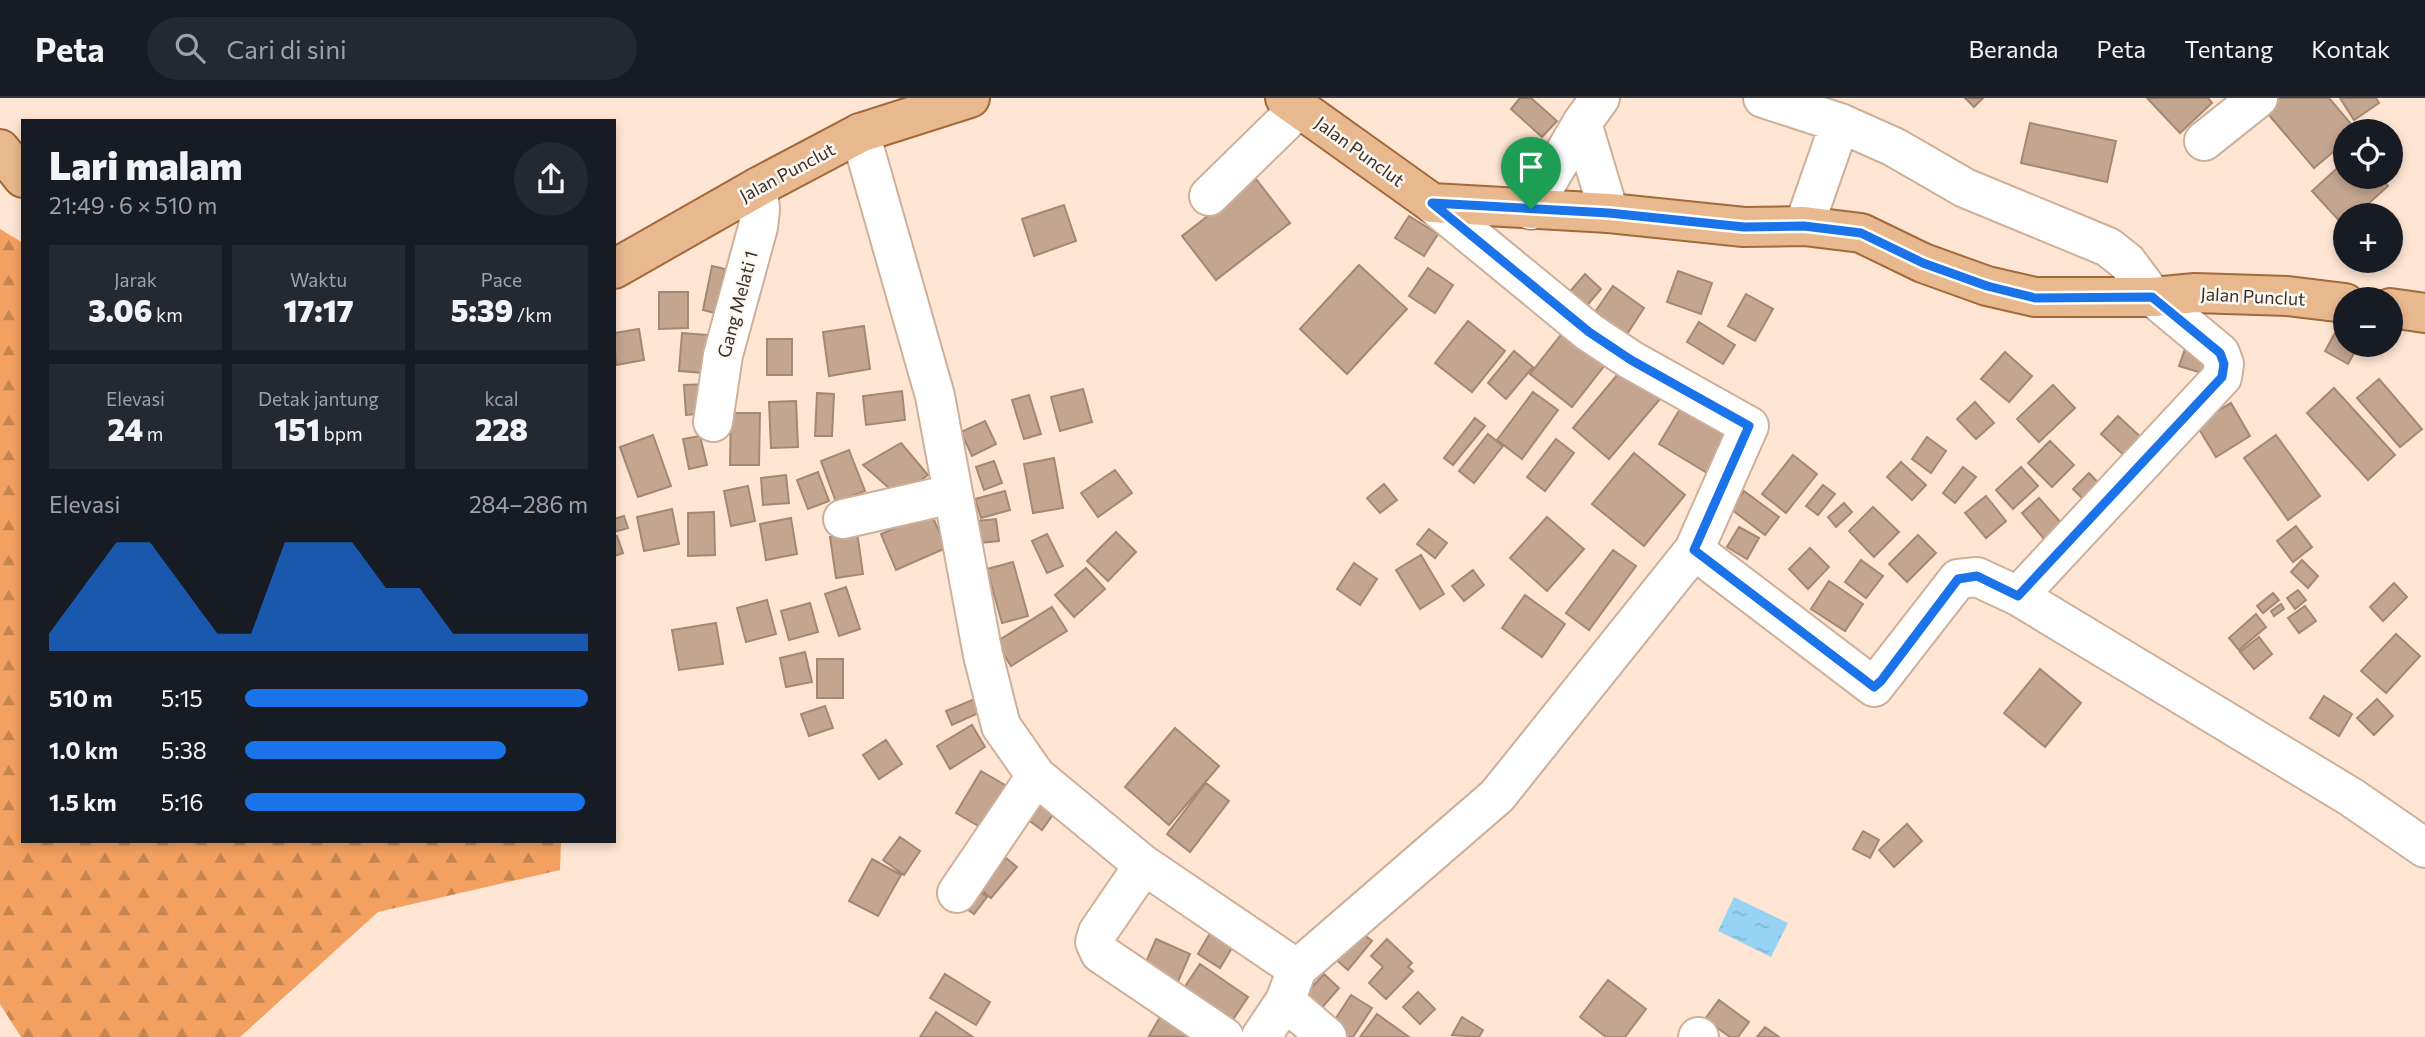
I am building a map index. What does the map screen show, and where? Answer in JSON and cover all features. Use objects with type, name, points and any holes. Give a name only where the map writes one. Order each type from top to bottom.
[{"type":"main road","name":"Jalan Punclut","points":[[616,268],[860,133],[970,98]]},
{"type":"main road","name":"Jalan Punclut","points":[[1292,102],[1432,203],[1609,213],[1744,227],[1804,226],[1861,233],[1936,267],[1987,286],[2035,298],[2152,297],[2195,293],[2288,296],[2333,302]]},
{"type":"main road","points":[[0,149],[21,175]]},
{"type":"main road","points":[[2403,310],[2425,313]]},
{"type":"street","points":[[1763,98],[1840,123],[1894,147],[1965,188],[2108,247],[2127,262],[2152,297],[2220,353],[2224,364],[2222,377],[2018,596]]},
{"type":"street","points":[[2204,141],[2258,98]]},
{"type":"street","points":[[1209,196],[1292,102]]},
{"type":"street","points":[[1531,209],[1591,111]]},
{"type":"street","points":[[1591,111],[1609,213]]},
{"type":"street","points":[[1804,226],[1840,123]]},
{"type":"street","points":[[860,133],[935,396],[983,655],[1001,726],[1037,776],[1291,985],[1327,1037]]},
{"type":"street","name":"Gang Melati 1","points":[[713,422],[723,355],[758,227],[758,187]]},
{"type":"street","points":[[1261,1037],[1291,985],[1496,796],[1694,550],[1749,426],[1631,360],[1589,332],[1432,203]]},
{"type":"street","points":[[843,519],[952,494]]},
{"type":"street","points":[[1694,550],[1874,687],[1958,579],[1977,576],[2018,596],[2351,797],[2425,848]]},
{"type":"street","points":[[957,893],[1037,776]]},
{"type":"street","points":[[1140,863],[1137,875],[1098,932],[1095,942],[1100,953],[1224,1037]]},
{"type":"green space","points":[[0,229],[21,242],[21,843],[561,843],[560,870],[378,912],[240,1037],[21,1037],[0,1004]]},
{"type":"water","points":[[1734,897],[1788,923],[1771,957],[1718,931]]},
{"type":"building","points":[[1520,98],[1531,98],[1557,121],[1542,137],[1511,109]]},
{"type":"building","points":[[1965,98],[1983,98],[1974,107]]},
{"type":"building","points":[[2147,98],[2208,98],[2212,103],[2180,133]]},
{"type":"building","points":[[2275,98],[2329,98],[2347,119],[2333,119],[2333,152],[2314,168],[2263,108]]},
{"type":"building","points":[[2340,98],[2376,98],[2379,103],[2353,119]]},
{"type":"building","points":[[2030,123],[2116,141],[2107,182],[2021,163]]},
{"type":"building","points":[[2333,172],[2333,189],[2385,189],[2369,203],[2333,203],[2333,214],[2312,191]]},
{"type":"building","points":[[1256,179],[1290,223],[1216,280],[1182,236]]},
{"type":"building","points":[[1064,205],[1076,241],[1034,256],[1022,219]]},
{"type":"building","points":[[1409,216],[1438,234],[1424,256],[1395,238]]},
{"type":"building","points":[[1359,265],[1407,309],[1347,374],[1300,329]]},
{"type":"building","points":[[712,266],[725,269],[715,313],[703,310]]},
{"type":"building","points":[[1428,268],[1453,285],[1435,313],[1409,296]]},
{"type":"building","points":[[1678,271],[1712,283],[1701,314],[1667,302]]},
{"type":"building","points":[[1585,274],[1601,289],[1583,310],[1567,295]]},
{"type":"building","points":[[1613,286],[1644,308],[1627,334],[1595,312]]},
{"type":"building","points":[[659,292],[688,292],[688,328],[659,329]]},
{"type":"building","points":[[1746,294],[1773,309],[1755,341],[1728,326]]},
{"type":"building","points":[[1468,321],[1505,351],[1472,392],[1435,363]]},
{"type":"building","points":[[1699,322],[1735,345],[1723,364],[1687,342]]},
{"type":"building","points":[[864,326],[870,369],[829,376],[823,332]]},
{"type":"building","points":[[639,329],[644,360],[616,365],[616,333]]},
{"type":"building","points":[[1564,331],[1605,365],[1572,407],[1530,374]]},
{"type":"building","points":[[682,333],[719,336],[716,374],[679,371]]},
{"type":"building","points":[[2333,337],[2333,356],[2325,351]]},
{"type":"building","points":[[767,339],[792,339],[792,375],[767,375]]},
{"type":"building","points":[[2185,349],[2217,358],[2212,376],[2179,366]]},
{"type":"building","points":[[1514,351],[1533,367],[1506,399],[1488,383]]},
{"type":"building","points":[[2005,352],[2032,376],[2009,402],[1981,379]]},
{"type":"building","points":[[2336,357],[2352,357],[2348,364]]},
{"type":"building","points":[[1623,368],[1660,399],[1609,459],[1573,428]]},
{"type":"building","points":[[2379,379],[2422,429],[2400,447],[2357,398]]},
{"type":"building","points":[[707,384],[710,413],[686,415],[684,385]]},
{"type":"building","points":[[2053,385],[2075,408],[2039,442],[2017,419]]},
{"type":"building","points":[[2334,388],[2395,455],[2368,480],[2307,413]]},
{"type":"building","points":[[1083,389],[1092,422],[1060,431],[1051,397]]},
{"type":"building","points":[[902,391],[905,420],[866,425],[863,396]]},
{"type":"building","points":[[1533,392],[1558,410],[1522,459],[1497,440]]},
{"type":"building","points":[[817,393],[834,394],[832,436],[815,436]]},
{"type":"building","points":[[1029,395],[1041,434],[1024,439],[1012,400]]},
{"type":"building","points":[[796,401],[798,447],[771,448],[769,402]]},
{"type":"building","points":[[1975,402],[1994,423],[1976,439],[1957,419]]},
{"type":"building","points":[[2231,403],[2250,436],[2216,457],[2196,424]]},
{"type":"building","points":[[1683,404],[1737,435],[1712,476],[1659,444]]},
{"type":"building","points":[[731,413],[760,413],[759,465],[730,465]]},
{"type":"building","points":[[2118,416],[2145,441],[2128,459],[2101,434]]},
{"type":"building","points":[[1475,418],[1485,426],[1453,465],[1444,458]]},
{"type":"building","points":[[985,421],[996,444],[972,456],[961,432]]},
{"type":"building","points":[[1488,434],[1503,446],[1474,483],[1459,471]]},
{"type":"building","points":[[653,435],[671,486],[638,497],[620,447]]},
{"type":"building","points":[[2276,435],[2320,496],[2288,520],[2244,458]]},
{"type":"building","points":[[700,436],[707,465],[689,469],[683,439]]},
{"type":"building","points":[[1927,437],[1946,451],[1931,473],[1912,459]]},
{"type":"building","points":[[1556,439],[1574,453],[1545,491],[1527,477]]},
{"type":"building","points":[[2050,441],[2074,465],[2052,487],[2028,463]]},
{"type":"building","points":[[901,443],[928,475],[898,496],[863,465]]},
{"type":"building","points":[[849,450],[865,491],[836,502],[821,461]]},
{"type":"building","points":[[1634,453],[1685,495],[1644,546],[1592,504]]},
{"type":"building","points":[[1793,455],[1817,474],[1786,513],[1762,494]]},
{"type":"building","points":[[1054,458],[1063,508],[1033,513],[1024,464]]},
{"type":"building","points":[[994,461],[1002,483],[984,490],[976,467]]},
{"type":"building","points":[[1901,462],[1926,485],[1912,500],[1887,477]]},
{"type":"building","points":[[1963,467],[1976,477],[1955,503],[1943,493]]},
{"type":"building","points":[[2021,467],[2038,486],[2013,509],[1996,490]]},
{"type":"building","points":[[1115,470],[1132,493],[1098,517],[1081,493]]},
{"type":"building","points":[[818,472],[829,501],[808,509],[797,480]]},
{"type":"building","points":[[2089,473],[2105,490],[2089,505],[2073,489]]},
{"type":"building","points":[[786,475],[789,503],[763,505],[761,478]]},
{"type":"building","points":[[1384,484],[1397,500],[1380,513],[1367,498]]},
{"type":"building","points":[[1823,485],[1835,494],[1818,515],[1806,506]]},
{"type":"building","points":[[748,486],[755,521],[731,526],[724,491]]},
{"type":"building","points":[[1005,491],[1010,510],[981,518],[975,499]]},
{"type":"building","points":[[1744,491],[1779,517],[1765,535],[1731,509]]},
{"type":"building","points":[[1986,496],[2006,521],[1986,538],[1965,513]]},
{"type":"building","points":[[2039,498],[2063,525],[2045,540],[2022,513]]},
{"type":"building","points":[[1844,503],[1852,512],[1836,527],[1828,517]]},
{"type":"building","points":[[1873,507],[1899,532],[1874,557],[1849,531]]},
{"type":"building","points":[[672,509],[679,544],[644,551],[637,517]]},
{"type":"building","points":[[714,512],[715,555],[688,556],[688,513]]},
{"type":"building","points":[[931,513],[946,548],[896,570],[881,534]]},
{"type":"building","points":[[624,516],[628,528],[616,531],[616,518]]},
{"type":"building","points":[[1547,517],[1584,549],[1547,591],[1510,558]]},
{"type":"building","points":[[791,518],[797,554],[766,560],[760,524]]},
{"type":"building","points":[[996,519],[999,541],[969,544],[966,522]]},
{"type":"building","points":[[2296,526],[2312,547],[2293,562],[2277,541]]},
{"type":"building","points":[[1739,527],[1759,538],[1747,559],[1727,547]]},
{"type":"building","points":[[1429,529],[1447,543],[1435,558],[1417,544]]},
{"type":"building","points":[[857,532],[863,574],[836,578],[830,537]]},
{"type":"building","points":[[1116,532],[1136,552],[1108,581],[1087,561]]},
{"type":"building","points":[[1047,534],[1063,566],[1047,573],[1032,541]]},
{"type":"building","points":[[1918,535],[1936,553],[1907,582],[1889,564]]},
{"type":"building","points":[[616,536],[623,553],[616,555]]},
{"type":"building","points":[[1810,548],[1829,567],[1808,589],[1789,569]]},
{"type":"building","points":[[1613,550],[1636,566],[1589,630],[1566,613]]},
{"type":"building","points":[[1421,555],[1444,594],[1420,609],[1396,570]]},
{"type":"building","points":[[1861,560],[1883,576],[1866,598],[1845,582]]},
{"type":"building","points":[[2302,560],[2318,576],[2308,588],[2291,572]]},
{"type":"building","points":[[1013,562],[1028,616],[1002,623],[987,569]]},
{"type":"building","points":[[1354,563],[1377,579],[1360,605],[1337,589]]},
{"type":"building","points":[[1086,568],[1105,589],[1074,617],[1055,595]]},
{"type":"building","points":[[1473,570],[1484,585],[1464,601],[1452,586]]},
{"type":"building","points":[[1829,581],[1863,604],[1845,631],[1811,609]]},
{"type":"building","points":[[2394,583],[2407,597],[2383,621],[2370,607]]},
{"type":"building","points":[[846,587],[860,629],[839,636],[825,594]]},
{"type":"building","points":[[2298,590],[2306,600],[2295,609],[2287,598]]},
{"type":"building","points":[[2273,593],[2279,600],[2263,613],[2257,606]]},
{"type":"building","points":[[1525,595],[1565,624],[1542,657],[1502,628]]},
{"type":"building","points":[[767,600],[776,634],[746,642],[737,608]]},
{"type":"building","points":[[810,603],[818,632],[789,640],[781,611]]},
{"type":"building","points":[[2281,604],[2284,609],[2274,616],[2271,611]]},
{"type":"building","points":[[2305,606],[2316,621],[2299,633],[2288,618]]},
{"type":"building","points":[[1052,607],[1067,631],[1011,666],[996,642]]},
{"type":"building","points":[[2256,614],[2266,627],[2239,650],[2229,638]]},
{"type":"building","points":[[716,623],[723,664],[679,670],[672,630]]},
{"type":"building","points":[[2396,634],[2420,656],[2386,693],[2361,671]]},
{"type":"building","points":[[2259,637],[2272,654],[2254,669],[2240,652]]},
{"type":"building","points":[[805,652],[812,682],[786,687],[780,658]]},
{"type":"building","points":[[817,659],[843,659],[843,698],[817,698]]},
{"type":"building","points":[[2040,669],[2081,703],[2045,747],[2004,713]]},
{"type":"building","points":[[2324,696],[2352,714],[2339,736],[2310,718]]},
{"type":"building","points":[[977,698],[983,711],[952,725],[946,711]]},
{"type":"building","points":[[2377,699],[2393,716],[2374,735],[2357,718]]},
{"type":"building","points":[[825,706],[833,728],[809,736],[801,714]]},
{"type":"building","points":[[972,725],[985,747],[950,769],[937,746]]},
{"type":"building","points":[[1175,728],[1219,766],[1169,825],[1125,787]]},
{"type":"building","points":[[886,740],[902,764],[879,779],[863,755]]},
{"type":"building","points":[[981,771],[1017,792],[992,834],[956,813]]},
{"type":"building","points":[[1206,783],[1229,801],[1190,852],[1167,834]]},
{"type":"building","points":[[1035,789],[1059,806],[1042,830],[1019,813]]},
{"type":"building","points":[[1907,824],[1922,841],[1894,867],[1879,850]]},
{"type":"building","points":[[1863,831],[1879,840],[1870,858],[1853,849]]},
{"type":"building","points":[[900,837],[920,851],[904,875],[883,860]]},
{"type":"building","points":[[1006,858],[1017,867],[991,898],[980,889]]},
{"type":"building","points":[[872,859],[901,875],[878,916],[849,901]]},
{"type":"building","points":[[975,888],[987,897],[974,914],[962,905]]},
{"type":"building","points":[[1352,925],[1372,941],[1348,970],[1328,953]]},
{"type":"building","points":[[1210,933],[1233,946],[1220,968],[1198,954]]},
{"type":"building","points":[[1156,939],[1190,954],[1177,984],[1143,969]]},
{"type":"building","points":[[1387,939],[1412,963],[1408,967],[1413,971],[1386,999],[1369,983],[1383,967],[1371,956]]},
{"type":"building","points":[[1200,964],[1248,997],[1228,1027],[1180,994]]},
{"type":"building","points":[[945,974],[990,1002],[976,1025],[930,998]]},
{"type":"building","points":[[1324,974],[1339,988],[1318,1012],[1302,998]]},
{"type":"building","points":[[1608,980],[1646,1009],[1625,1037],[1606,1037],[1580,1017]]},
{"type":"building","points":[[1418,992],[1435,1009],[1420,1024],[1403,1007]]},
{"type":"building","points":[[1351,995],[1372,1008],[1353,1037],[1334,1037],[1327,1032]]},
{"type":"building","points":[[1719,1000],[1749,1022],[1738,1037],[1730,1037],[1705,1019]]},
{"type":"building","points":[[1164,1010],[1208,1037],[1149,1036]]},
{"type":"building","points":[[936,1012],[973,1037],[920,1037]]},
{"type":"building","points":[[1377,1014],[1409,1037],[1360,1037]]},
{"type":"building","points":[[1462,1017],[1483,1030],[1479,1037],[1452,1035]]},
{"type":"building","points":[[1765,1027],[1779,1037],[1757,1037]]},
{"type":"route","points":[[1432,203],[1531,209],[1609,213],[1744,227],[1804,226],[1861,233],[1923,263],[1987,286],[2035,298],[2152,297],[2220,353],[2224,364],[2222,377],[2018,596],[1977,576],[1958,579],[1874,687],[1694,550],[1749,426],[1631,360],[1589,332],[1432,203]]}]
